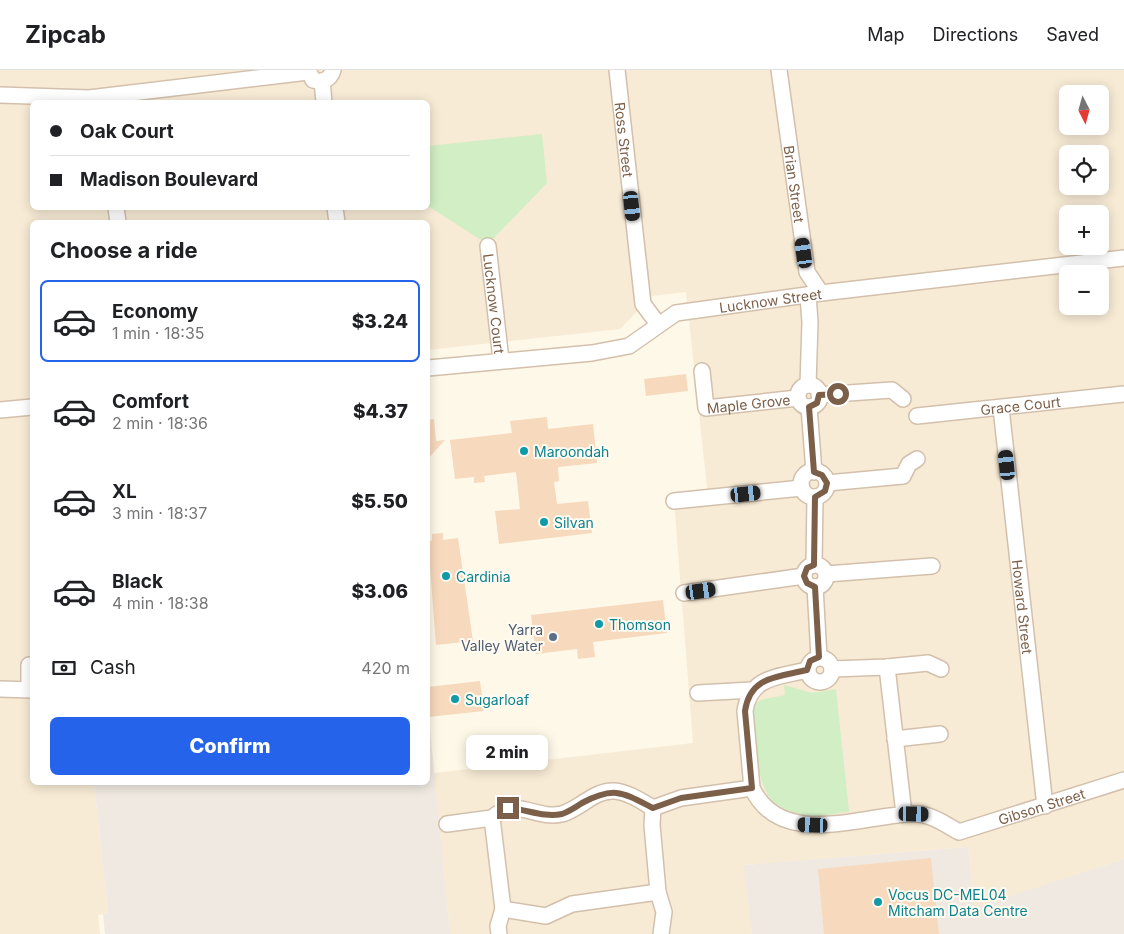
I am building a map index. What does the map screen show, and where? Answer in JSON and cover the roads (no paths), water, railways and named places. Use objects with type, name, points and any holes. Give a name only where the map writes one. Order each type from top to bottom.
[{"type":"street","points":[[0,95],[90,100],[308,71],[313,80],[322,81],[329,78],[333,70],[337,70]]},
{"type":"street","name":"Ross Street","points":[[617,70],[643,304],[658,324]]},
{"type":"street","name":"Brian Street","points":[[780,70],[807,272],[814,294]]},
{"type":"street","points":[[322,81],[324,100]]},
{"type":"street","name":"Lucknow Court","points":[[488,246],[501,360]]},
{"type":"street","name":"Lucknow Street","points":[[430,368],[579,354],[629,346],[676,313],[814,294],[1124,258]]},
{"type":"street","points":[[814,294],[810,322],[809,396],[814,472]]},
{"type":"street","name":"Maple Grove","points":[[702,371],[706,408],[809,396]]},
{"type":"street","points":[[809,396],[892,390],[903,398]]},
{"type":"street","name":"Grace Court","points":[[917,416],[1124,394]]},
{"type":"street","points":[[0,410],[30,407]]},
{"type":"street","name":"Howard Street","points":[[1001,408],[1045,806]]},
{"type":"street","points":[[827,483],[903,476],[909,464],[917,459]]},
{"type":"street","points":[[814,472],[822,475],[827,483],[825,491],[815,497],[807,495],[802,488],[802,478],[814,472]]},
{"type":"street","points":[[674,501],[802,488]]},
{"type":"street","points":[[815,497],[815,575],[819,657]]},
{"type":"street","points":[[684,594],[815,575],[932,566]]},
{"type":"street","points":[[819,657],[828,661],[832,669],[829,678],[820,682],[811,679],[807,670],[810,661],[819,657]]},
{"type":"street","points":[[832,669],[928,663],[941,669]]},
{"type":"street","points":[[29,664],[30,676]]},
{"type":"street","points":[[807,670],[763,681],[752,690],[747,699],[745,711],[752,788],[757,799],[768,811],[784,821],[813,825],[904,814],[887,667]]},
{"type":"street","points":[[0,689],[30,688]]},
{"type":"street","points":[[698,693],[752,690]]},
{"type":"street","points":[[895,739],[940,734]]},
{"type":"street","name":"Gibson Street","points":[[904,814],[924,814],[959,832],[1124,780]]},
{"type":"street","points":[[447,824],[492,818],[508,808],[520,808],[546,815],[562,814],[602,793],[613,791],[627,794],[653,808],[681,798],[752,788]]},
{"type":"street","points":[[653,808],[652,825],[658,892],[664,912],[661,934]]},
{"type":"street","points":[[492,818],[503,909],[498,926],[499,934]]},
{"type":"street","points":[[503,909],[546,916],[572,904],[658,892]]},
{"type":"place","name":"Maroondah","points":[[524,451]]},
{"type":"place","name":"Silvan","points":[[544,522]]},
{"type":"place","name":"Cardinia","points":[[446,576]]},
{"type":"place","name":"Thomson","points":[[599,624]]},
{"type":"place","name":"Yarra Valley Water","points":[[553,637]]},
{"type":"place","name":"Sugarloaf","points":[[455,699]]},
{"type":"place","name":"Vocus DC-MEL04 Mitcham Data Centre","points":[[878,902]]}]
